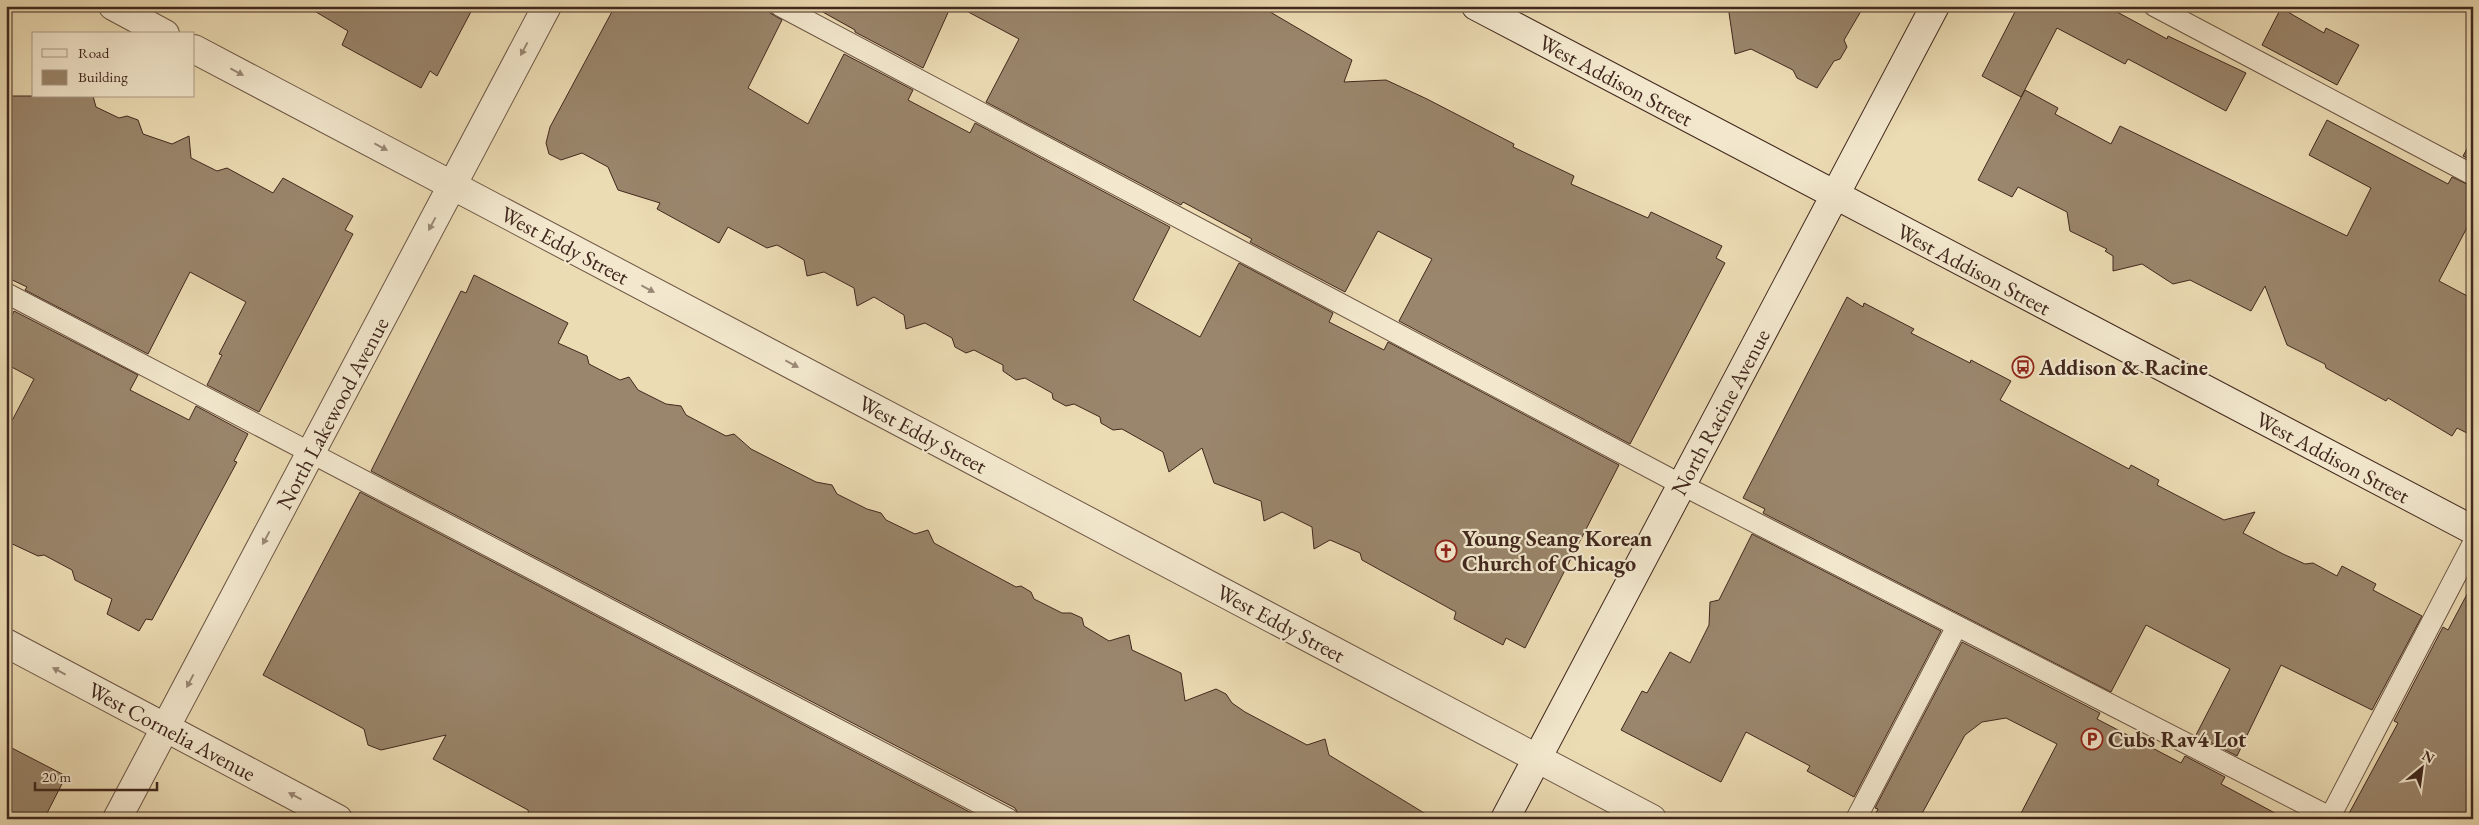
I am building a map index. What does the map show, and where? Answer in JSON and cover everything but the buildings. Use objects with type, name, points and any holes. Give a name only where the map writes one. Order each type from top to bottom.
[{"type":"street","points":[[113,6],[161,32]]},
{"type":"street","name":"North Lakewood Avenue","points":[[117,819],[547,6]]},
{"type":"street","name":"West Addison Street","points":[[1476,6],[2473,530]]},
{"type":"street","name":"North Racine Avenue","points":[[1506,819],[1935,6]]},
{"type":"street","name":"West Eddy Street","points":[[195,50],[1652,819]]},
{"type":"street","name":"West Cornelia Avenue","points":[[6,643],[338,819]]},
{"type":"lane","points":[[780,6],[1682,485],[2332,818],[2473,542]]},
{"type":"lane","points":[[2154,6],[2473,175]]},
{"type":"lane","points":[[6,292],[1009,819]]},
{"type":"lane","points":[[1856,819],[1958,626]]},
{"type":"place","name":"Addison & Racine","points":[[2023,367]]},
{"type":"place","name":"Young Seang Korean Church of Chicago","points":[[1446,551]]},
{"type":"place","name":"Cubs Rav4 Lot","points":[[2092,739]]}]
